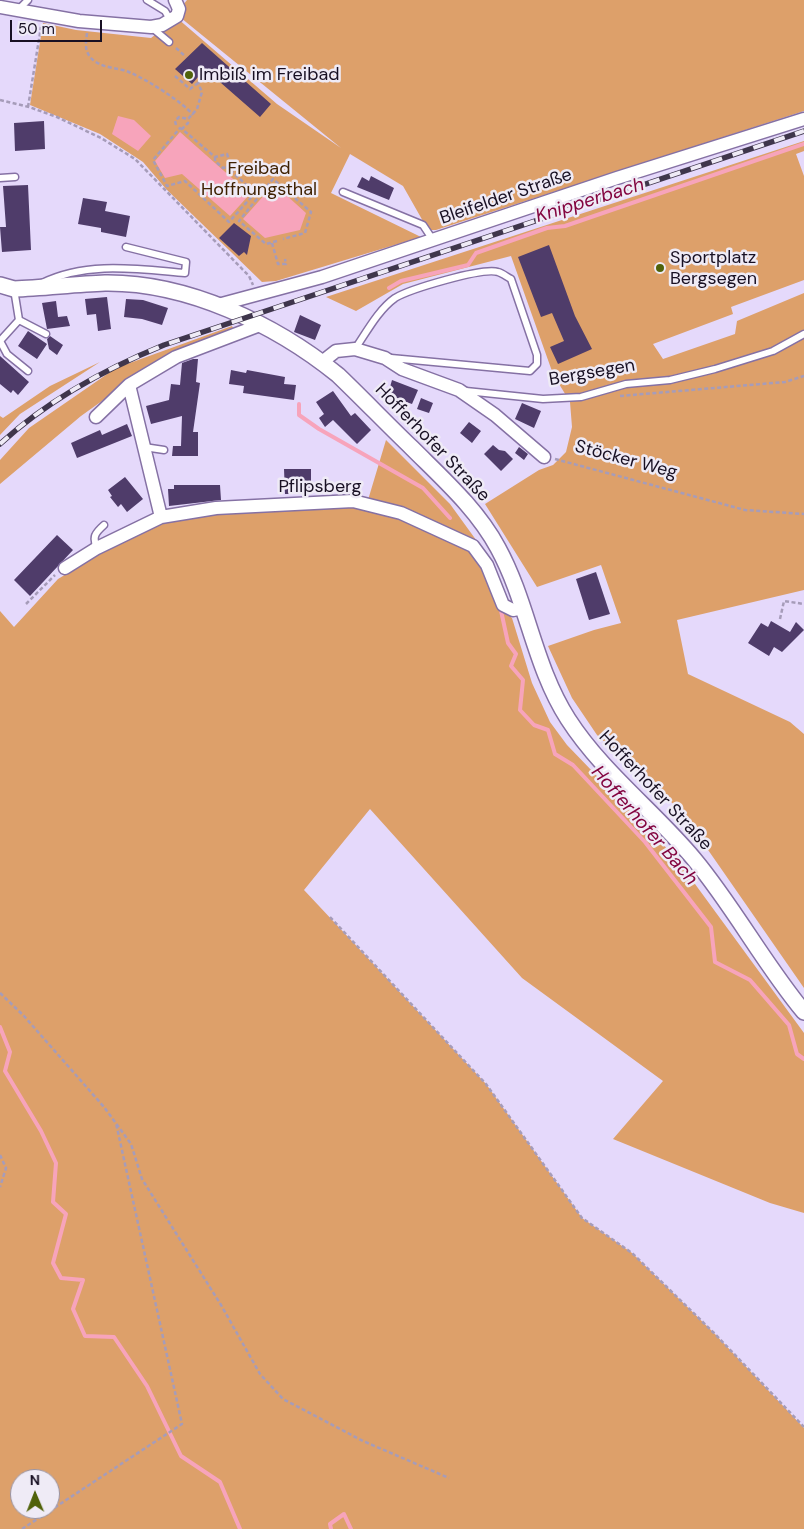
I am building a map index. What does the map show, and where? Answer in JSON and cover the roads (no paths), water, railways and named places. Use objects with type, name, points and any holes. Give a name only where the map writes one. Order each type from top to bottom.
[{"type":"street","points":[[0,7],[80,21],[151,27],[171,21],[177,16],[178,9],[175,0]]},
{"type":"street","name":"Bleifelder Straße","points":[[218,305],[256,293],[322,277],[617,178],[804,119]]},
{"type":"street","name":"Hofferhofer Straße","points":[[7,287],[32,288],[106,283],[129,284],[180,293],[218,305],[260,325],[322,362],[446,482],[478,518],[498,546],[508,567],[546,677],[576,731],[604,765],[698,864],[804,1012]]},
{"type":"street","points":[[96,417],[130,385],[176,357],[260,325]]},
{"type":"street","points":[[322,362],[336,351],[355,349]]},
{"type":"street","name":"Bergsegen","points":[[355,349],[385,358],[402,369],[460,390]]},
{"type":"street","points":[[130,385],[161,517]]},
{"type":"street","points":[[460,390],[495,415],[544,456]]},
{"type":"street","name":"Pflipsberg","points":[[65,568],[97,548],[161,517],[216,508],[353,501],[377,506],[434,527],[472,546],[487,565],[503,605],[513,610],[523,608]]},
{"type":"lane","points":[[17,10],[28,0]]},
{"type":"lane","points":[[147,0],[165,11],[171,21]]},
{"type":"lane","points":[[151,27],[169,42]]},
{"type":"lane","points":[[0,178],[15,177]]},
{"type":"lane","points":[[343,192],[423,225],[433,240]]},
{"type":"lane","points":[[32,288],[62,273],[110,267],[185,273],[186,262],[126,247]]},
{"type":"lane","name":"Bergsegen","points":[[355,349],[377,317],[394,299],[413,289],[454,277],[496,271],[511,279],[537,354],[537,364],[530,372],[385,358]]},
{"type":"lane","points":[[7,287],[20,320],[46,334]]},
{"type":"lane","points":[[20,320],[0,341],[7,354],[28,371]]},
{"type":"lane","name":"Bergsegen","points":[[460,390],[566,400],[626,384],[670,380],[715,370],[773,351],[804,334]]},
{"type":"lane","points":[[144,447],[164,450]]},
{"type":"lane","points":[[97,548],[94,540],[95,534],[104,525]]},
{"type":"waterway","name":"Knipperbach","points":[[389,288],[401,281],[468,265],[476,253],[547,228],[565,226],[804,144]]},
{"type":"waterway","name":"Hofferhofer Bach","points":[[299,404],[299,415],[319,429],[423,488],[450,518]]},
{"type":"waterway","name":"Hofferhofer Bach","points":[[500,606],[508,643],[516,654],[511,666],[523,680],[520,710],[534,725],[548,730],[555,754],[573,765],[645,842],[711,927],[715,962],[750,980],[789,1025],[797,1054],[804,1059]]},
{"type":"waterway","points":[[0,1027],[10,1052],[5,1071],[41,1131],[56,1163],[53,1202],[66,1214],[53,1263],[61,1278],[83,1280],[73,1309],[85,1336],[114,1337],[147,1386],[181,1456],[220,1482],[240,1529]]},
{"type":"waterway","points":[[331,1529],[330,1524],[344,1514],[351,1529]]},
{"type":"railway","points":[[0,444],[38,413],[78,387],[120,364],[164,345],[804,131]]},
{"type":"place","name":"Imbiß im Freibad","points":[[189,75]]},
{"type":"place","name":"Sportplatz Bergsegen","points":[[660,268]]},
{"type":"park label","name":"Freibad Hoffnungsthal","points":[[259,179]]}]
